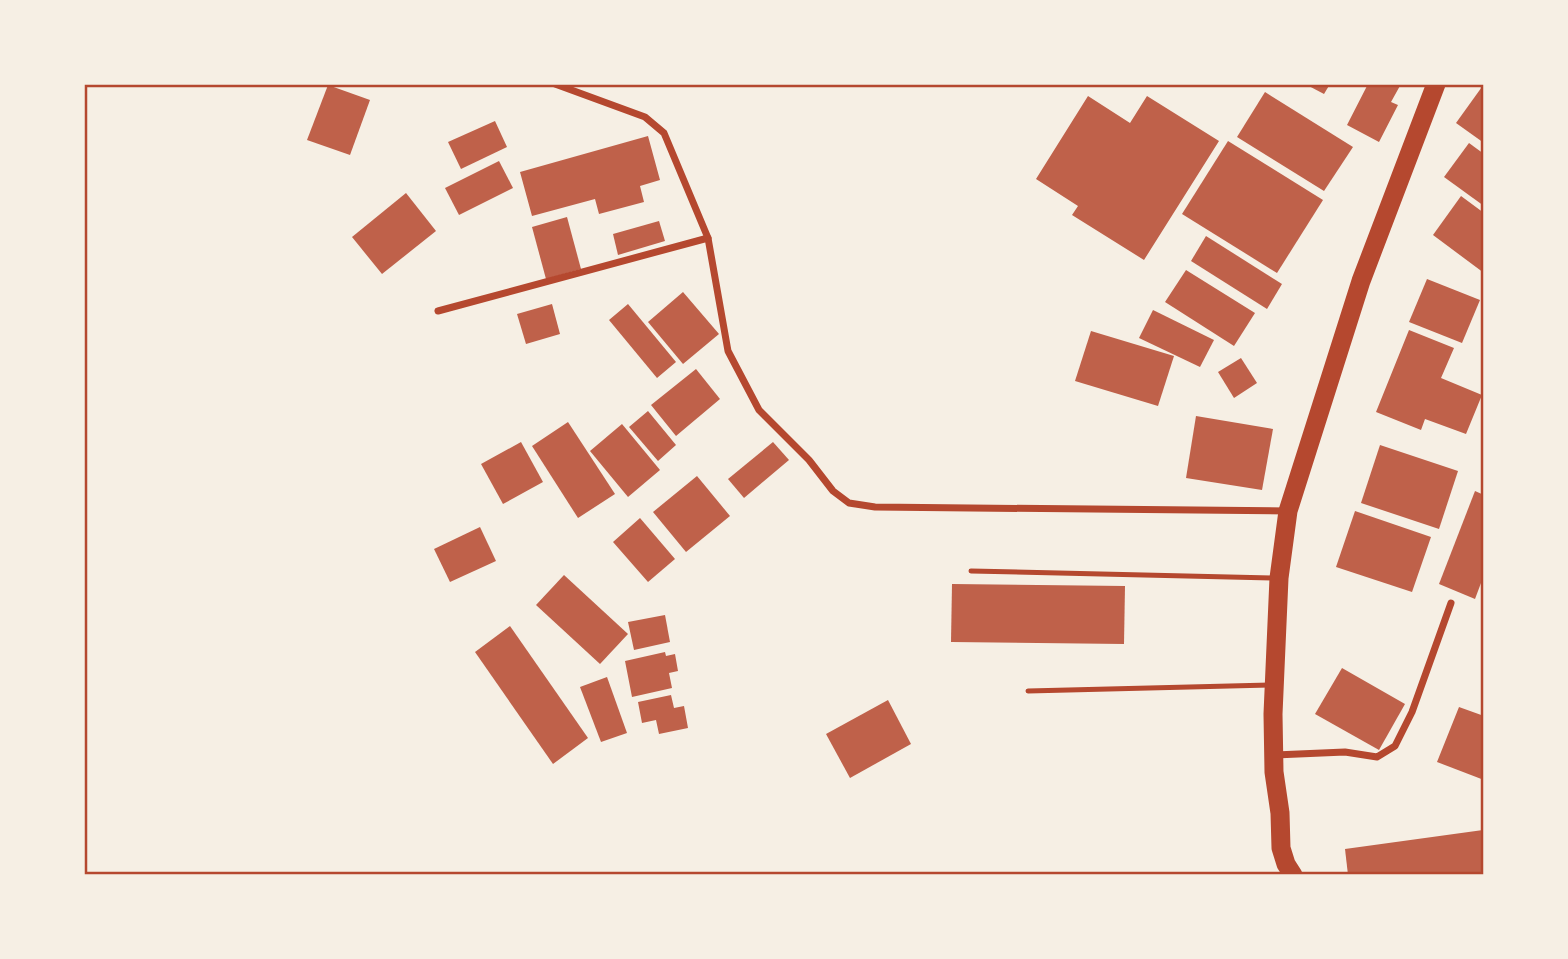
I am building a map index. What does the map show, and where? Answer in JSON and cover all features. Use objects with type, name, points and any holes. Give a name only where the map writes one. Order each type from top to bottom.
[{"type":"highway","points":[[1287,871],[1281,848],[1280,813],[1274,772],[1273,715],[1279,578],[1288,511],[1361,281],[1436,84]]},
{"type":"street","points":[[555,84],[645,117],[664,133],[708,238],[728,351],[759,410],[809,460],[833,491],[849,503],[875,507],[1288,511]]},
{"type":"street","points":[[438,311],[708,238]]},
{"type":"street","points":[[1275,755],[1345,752],[1377,758],[1395,746],[1412,712],[1451,603]]},
{"type":"lane","points":[[971,571],[1279,578]]},
{"type":"lane","points":[[1028,691],[1275,685]]},
{"type":"building","points":[[1305,84],[1330,84],[1324,94]]},
{"type":"building","points":[[1368,84],[1401,84],[1391,102],[1398,105],[1379,142],[1347,125]]},
{"type":"building","points":[[1484,84],[1484,143],[1456,123]]},
{"type":"building","points":[[328,85],[370,100],[350,155],[307,140]]},
{"type":"building","points":[[1265,92],[1353,147],[1324,191],[1237,137]]},
{"type":"building","points":[[1088,96],[1130,123],[1147,96],[1219,141],[1144,260],[1072,215],[1078,206],[1036,179]]},
{"type":"building","points":[[495,121],[507,147],[461,169],[448,142]]},
{"type":"building","points":[[648,136],[660,180],[640,186],[644,202],[599,214],[595,199],[532,216],[520,172]]},
{"type":"building","points":[[1228,141],[1323,200],[1277,273],[1182,214]]},
{"type":"building","points":[[1469,143],[1484,154],[1484,206],[1444,177]]},
{"type":"building","points":[[499,161],[513,188],[459,215],[445,188]]},
{"type":"building","points":[[406,193],[436,231],[382,274],[352,237]]},
{"type":"building","points":[[1461,196],[1484,213],[1484,273],[1433,235]]},
{"type":"building","points":[[567,217],[581,269],[546,279],[532,227]]},
{"type":"building","points":[[659,221],[665,241],[618,255],[613,234]]},
{"type":"building","points":[[1206,236],[1282,284],[1267,309],[1191,261]]},
{"type":"building","points":[[1186,270],[1255,313],[1234,346],[1165,302]]},
{"type":"building","points":[[1427,279],[1480,300],[1462,343],[1409,322]]},
{"type":"building","points":[[683,292],[719,334],[683,364],[648,322]]},
{"type":"building","points":[[552,304],[560,334],[526,344],[517,314]]},
{"type":"building","points":[[628,304],[676,362],[657,378],[609,320]]},
{"type":"building","points":[[1153,310],[1214,340],[1200,367],[1139,338]]},
{"type":"building","points":[[1409,330],[1454,348],[1441,378],[1482,395],[1466,434],[1425,419],[1421,430],[1376,412]]},
{"type":"building","points":[[1091,331],[1174,356],[1158,406],[1075,381]]},
{"type":"building","points":[[1241,358],[1257,383],[1234,398],[1218,372]]},
{"type":"building","points":[[696,369],[720,399],[676,436],[651,405]]},
{"type":"building","points":[[648,411],[676,445],[658,461],[629,427]]},
{"type":"building","points":[[1196,416],[1273,429],[1262,490],[1186,478]]},
{"type":"building","points":[[568,422],[615,494],[578,518],[532,446]]},
{"type":"building","points":[[622,424],[660,470],[628,497],[590,451]]},
{"type":"building","points":[[521,442],[543,482],[503,504],[481,464]]},
{"type":"building","points":[[773,442],[789,460],[744,498],[728,479]]},
{"type":"building","points":[[1380,445],[1458,471],[1439,529],[1361,503]]},
{"type":"building","points":[[697,476],[730,516],[686,552],[653,512]]},
{"type":"building","points":[[1475,491],[1484,495],[1484,575],[1475,599],[1439,584]]},
{"type":"building","points":[[1355,511],[1431,537],[1412,592],[1336,567]]},
{"type":"building","points":[[640,518],[675,559],[648,582],[613,542]]},
{"type":"building","points":[[480,527],[496,561],[450,582],[434,549]]},
{"type":"building","points":[[564,575],[628,634],[600,664],[536,605]]},
{"type":"building","points":[[952,584],[1125,586],[1124,644],[951,642]]},
{"type":"building","points":[[665,615],[670,642],[634,650],[628,622]]},
{"type":"building","points":[[510,626],[588,738],[553,764],[475,652]]},
{"type":"building","points":[[665,652],[666,656],[675,654],[678,671],[669,673],[672,688],[632,697],[625,661]]},
{"type":"building","points":[[1342,668],[1405,704],[1379,750],[1315,714]]},
{"type":"building","points":[[607,677],[627,733],[601,742],[580,687]]},
{"type":"building","points":[[671,695],[674,708],[684,706],[688,728],[659,734],[656,720],[642,723],[638,702]]},
{"type":"building","points":[[888,700],[911,744],[850,778],[826,734]]},
{"type":"building","points":[[1459,707],[1484,716],[1484,780],[1437,762]]},
{"type":"building","points":[[1483,830],[1484,875],[1348,875],[1345,849]]}]
